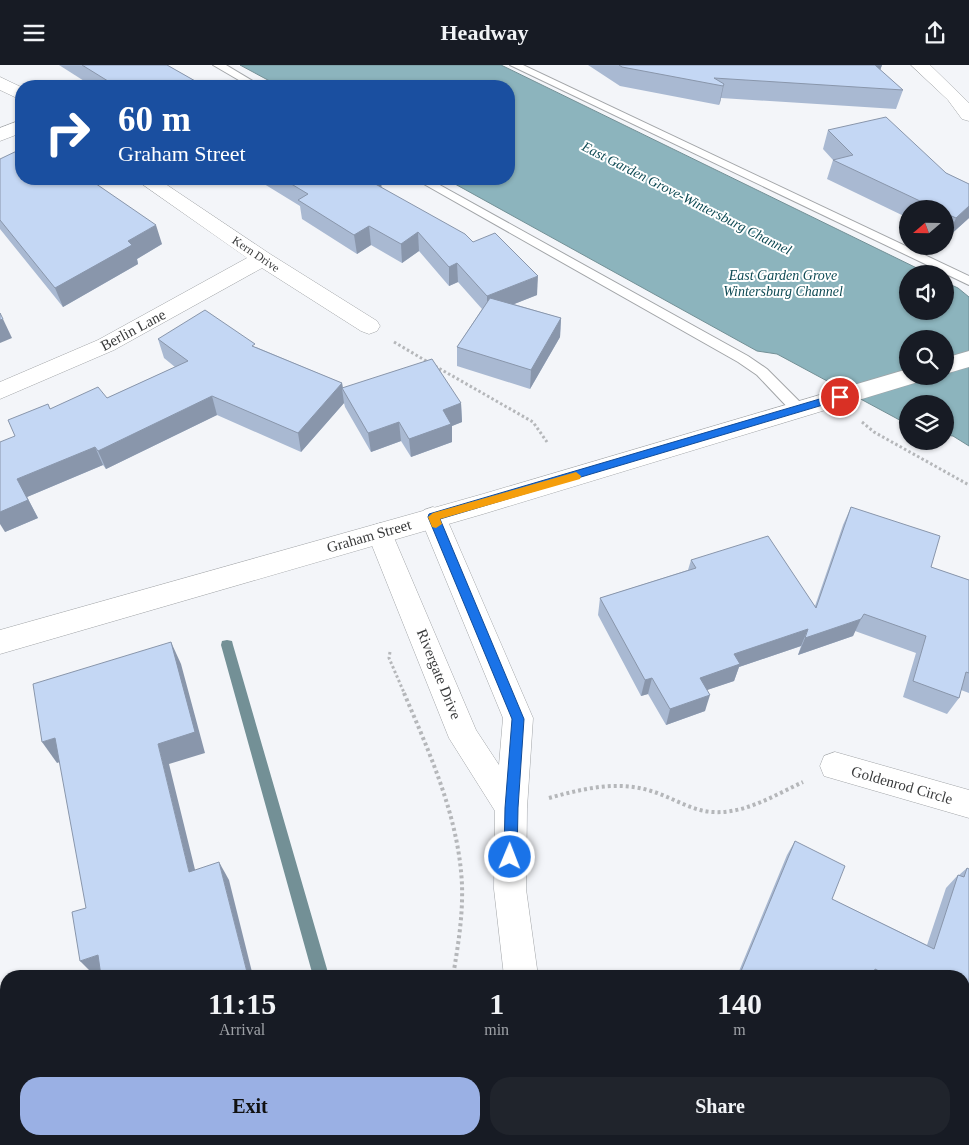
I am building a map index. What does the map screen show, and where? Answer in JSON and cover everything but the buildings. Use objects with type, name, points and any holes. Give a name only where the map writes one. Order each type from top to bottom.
[{"type":"street","points":[[920,65],[954,96],[969,115]]},
{"type":"street","points":[[0,82],[15,91]]},
{"type":"street","points":[[0,135],[15,129]]},
{"type":"street","name":"Kern Drive","points":[[154,185],[262,259],[369,326]]},
{"type":"street","name":"Berlin Lane","points":[[0,391],[106,345],[262,259]]},
{"type":"street","points":[[954,363],[969,359]]},
{"type":"street","name":"Graham Street","points":[[0,642],[380,533],[899,379]]},
{"type":"street","points":[[433,517],[518,719],[511,808],[510,889],[520,970]]},
{"type":"street","name":"Rivergate Drive","points":[[380,533],[464,738],[511,808]]},
{"type":"street","name":"Goldenrod Circle","points":[[835,766],[969,804]]},
{"type":"lane","points":[[218,65],[245,80]]},
{"type":"lane","points":[[514,65],[969,281]]},
{"type":"lane","points":[[433,185],[743,359],[762,372],[799,410]]},
{"type":"path","points":[[369,326],[533,422],[546,442]]},
{"type":"path","points":[[836,398],[874,431],[969,485]]},
{"type":"path","points":[[390,644],[389,658],[445,795],[461,874],[462,923],[454,970]]},
{"type":"path","points":[[511,808],[588,787],[639,787],[668,797],[692,809],[723,813],[755,804],[835,766]]},
{"type":"water","name":"East Garden Grove Wintersburg Channel","points":[[240,65],[501,65],[911,265],[899,265],[899,320],[954,320],[954,286],[958,288],[969,297],[969,446],[954,437],[954,395],[899,395],[899,420],[777,354],[757,351],[457,185],[515,185],[515,80],[268,80]]},
{"type":"waterway","points":[[227,645],[319,970]]},
{"type":"slow traffic","points":[[436,524],[433,517],[576,476]]},
{"type":"route","points":[[510,857],[511,808],[518,719],[433,517],[483,504],[840,397]]},
{"type":"water label","name":"East Garden Grove-Wintersburg Channel","points":[[687,198]]}]
